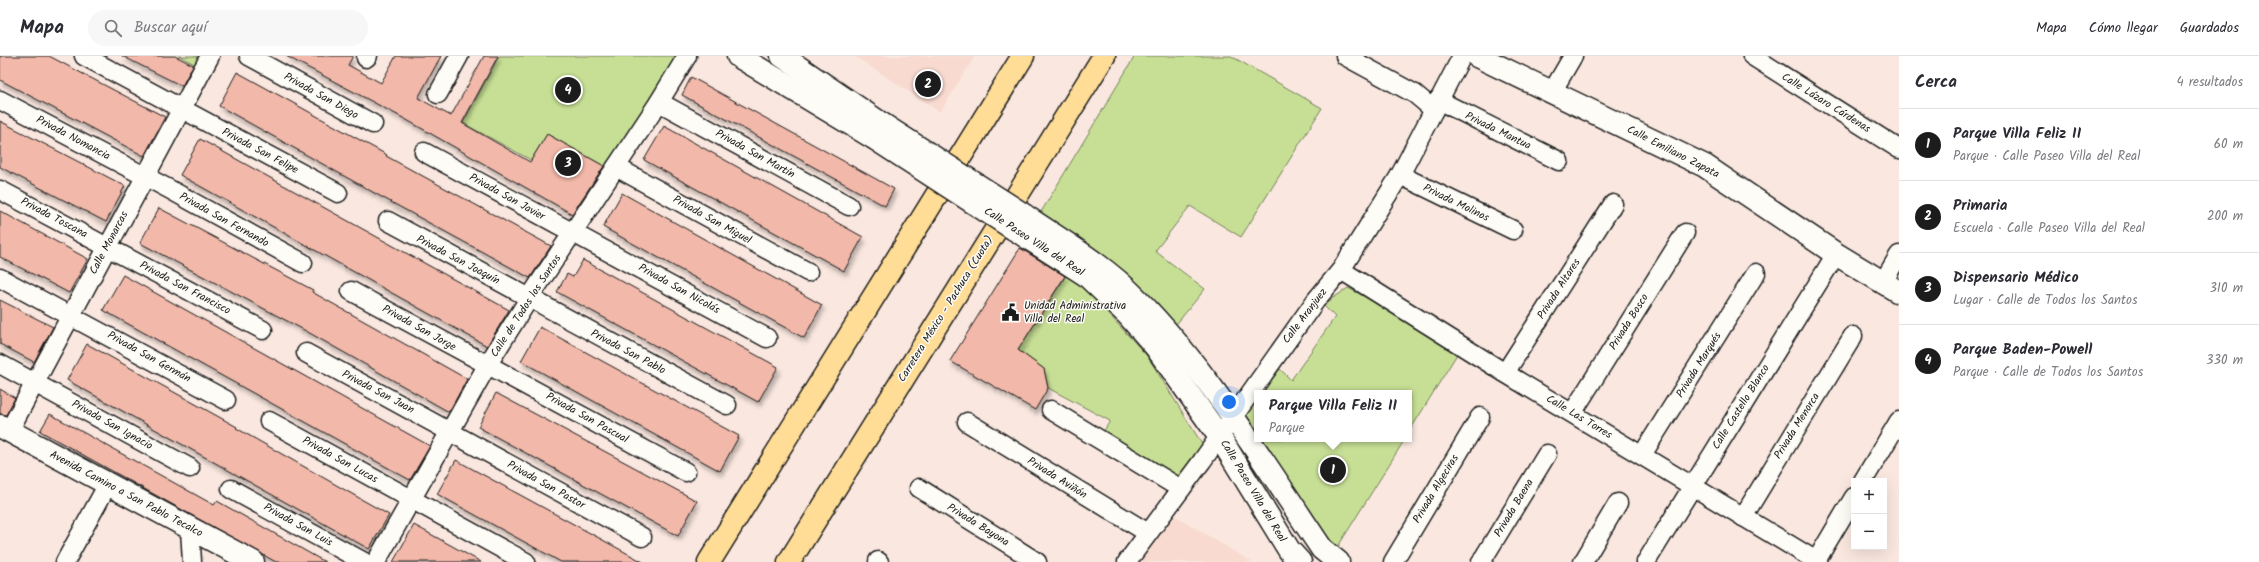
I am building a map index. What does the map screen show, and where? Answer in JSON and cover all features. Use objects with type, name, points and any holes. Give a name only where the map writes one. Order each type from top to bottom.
[{"type":"highway","points":[[709,562],[1023,56]]},
{"type":"highway","name":"Carretera México - Pachuca (Cuota)","points":[[789,562],[1104,56]]},
{"type":"street","name":"Privada San Felipe","points":[[84,56],[338,193]]},
{"type":"street","name":"Calle Monarcas","points":[[5,429],[34,383],[210,56]]},
{"type":"street","name":"Privada San Diego","points":[[249,56],[373,124]]},
{"type":"street","points":[[438,94],[459,56]]},
{"type":"street","name":"Calle de Todos los Santos","points":[[376,562],[410,499],[488,364],[530,297],[660,102],[687,56]]},
{"type":"street","name":"Calle Paseo Villa del Real","points":[[738,56],[878,131],[1019,222],[1093,261],[1135,297],[1168,333],[1233,417],[1322,549],[1338,562]]},
{"type":"street","name":"Calle Paseo Villa del Real","points":[[782,56],[878,131]]},
{"type":"street","name":"Privada Mantua","points":[[1345,56],[1436,105],[1559,161]]},
{"type":"street","name":"Calle Aranjuez","points":[[1127,562],[1316,300],[1341,270],[1400,175],[1462,56]]},
{"type":"street","name":"Calle Emiliano Zapata","points":[[1477,56],[1705,166],[1836,254],[1891,287]]},
{"type":"street","points":[[1552,92],[1574,56]]},
{"type":"street","name":"Calle Lázaro Cárdenas","points":[[1752,56],[1899,149]]},
{"type":"street","name":"Privada Nomancia","points":[[0,100],[145,176]]},
{"type":"street","name":"Privada San Martín","points":[[660,102],[849,206]]},
{"type":"street","name":"Privada San Javier","points":[[424,152],[590,241]]},
{"type":"street","name":"Privada San Miguel","points":[[616,167],[808,272]]},
{"type":"street","name":"Privada Molinos","points":[[1400,175],[1513,230]]},
{"type":"street","name":"Privada San Fernando","points":[[145,176],[303,264]]},
{"type":"street","name":"Privada Toscana","points":[[0,190],[108,247]]},
{"type":"street","name":"Privada Altares","points":[[1505,373],[1613,204]]},
{"type":"street","name":"Privada San Joaquín","points":[[388,221],[530,297]]},
{"type":"street","name":"Calle Paseo Villa del Real","points":[[1019,222],[1086,275],[1128,315],[1155,346],[1219,436],[1289,550],[1300,562]]},
{"type":"street","name":"Privada Bosco","points":[[1573,412],[1685,233]]},
{"type":"street","name":"Privada San Nicolás","points":[[590,241],[767,338]]},
{"type":"street","name":"Privada San Francisco","points":[[108,247],[263,330]]},
{"type":"street","name":"Calle Castello Blanco","points":[[1646,562],[1836,254]]},
{"type":"street","points":[[1891,287],[1899,255]]},
{"type":"street","name":"Calle Las Torres","points":[[1341,270],[1505,373],[1573,412],[1817,562]]},
{"type":"street","name":"Privada Marqués","points":[[1642,455],[1756,273]]},
{"type":"street","name":"Privada San Germán","points":[[0,278],[226,400]]},
{"type":"street","name":"Privada San Jorge","points":[[351,291],[488,364]]},
{"type":"street","name":"Privada San Pablo","points":[[530,297],[727,405]]},
{"type":"street","name":"Privada Menorca","points":[[1743,517],[1853,336]]},
{"type":"street","name":"Privada San Juan","points":[[306,353],[450,432]]},
{"type":"street","name":"Privada San Ignacio","points":[[0,364],[190,468]]},
{"type":"street","name":"Privada San Pascual","points":[[488,364],[686,472]]},
{"type":"street","points":[[1051,410],[1181,489]]},
{"type":"street","name":"Privada Algeciras","points":[[1393,562],[1480,417]]},
{"type":"street","name":"Privada San Lucas","points":[[269,421],[526,562]]},
{"type":"street","points":[[1865,478],[1899,421]]},
{"type":"street","name":"Privada Aviñón","points":[[966,422],[1148,533]]},
{"type":"street","name":"Avenida Camino a San Pablo Tecalco","points":[[5,429],[246,560]]},
{"type":"street","name":"Privada San Pastor","points":[[450,432],[642,537]]},
{"type":"street","name":"Privada Baena","points":[[1481,562],[1547,454]]},
{"type":"street","points":[[65,562],[108,484]]},
{"type":"street","name":"Privada Bayona","points":[[919,488],[1037,562]]},
{"type":"street","name":"Privada San Luis","points":[[231,489],[364,562]]},
{"type":"street","points":[[1817,562],[1851,502]]},
{"type":"street","points":[[1583,562],[1618,503]]},
{"type":"street","points":[[190,529],[192,562]]},
{"type":"shaded area","points":[[854,56],[975,56],[940,112]]},
{"type":"shaded area","points":[[1172,514],[1252,562],[1137,562]]},
{"type":"green space","points":[[179,56],[208,56],[202,68]]},
{"type":"green space","points":[[499,56],[677,56],[606,167],[547,134],[531,160],[463,123]]},
{"type":"green space","points":[[1135,56],[1231,56],[1322,108],[1241,237],[1190,206],[1155,251],[1205,289],[1169,333],[1035,222]]},
{"type":"green space","points":[[1067,274],[1082,285],[1148,357],[1202,444],[1174,487],[1100,437],[1110,421],[1048,388],[1044,369],[1018,350]]},
{"type":"green space","points":[[1348,288],[1462,346],[1412,427],[1412,390],[1263,390],[1280,369],[1291,380],[1335,317],[1323,305]]},
{"type":"green space","points":[[1254,401],[1254,432],[1243,415]]},
{"type":"green space","points":[[1261,442],[1403,442],[1337,548],[1317,524]]},
{"type":"building","points":[[0,56],[49,56],[165,117],[144,156],[0,80]]},
{"type":"building","points":[[122,56],[175,56],[193,65],[182,86]]},
{"type":"building","points":[[286,56],[353,56],[348,65],[381,83],[396,56],[441,56],[418,98],[451,116],[484,56],[498,56],[462,123],[530,162],[547,134],[604,166],[572,214],[405,119]]},
{"type":"building","points":[[237,72],[387,155],[386,156],[551,246],[530,278],[378,195],[219,106]]},
{"type":"building","points":[[691,77],[894,189],[885,206],[682,95]]},
{"type":"building","points":[[0,121],[125,186],[106,222],[0,167]]},
{"type":"building","points":[[664,126],[863,237],[844,271],[644,160]]},
{"type":"building","points":[[200,139],[509,310],[487,346],[180,175]]},
{"type":"building","points":[[622,193],[822,305],[804,338],[603,227]]},
{"type":"building","points":[[159,208],[313,290],[312,292],[467,379],[449,412],[306,331],[140,243]]},
{"type":"building","points":[[0,211],[88,259],[69,293],[0,257]]},
{"type":"building","name":"Unidad Administrativa Villa del Real","points":[[1020,248],[1065,276],[1018,350],[1044,369],[1048,388],[1035,410],[950,361]]},
{"type":"building","points":[[583,260],[778,367],[758,402],[557,292],[567,274],[573,277]]},
{"type":"building","points":[[123,275],[430,446],[410,480],[103,310]]},
{"type":"building","points":[[0,300],[53,327],[34,362],[0,344]]},
{"type":"building","points":[[540,327],[739,436],[720,471],[521,361]]},
{"type":"building","points":[[87,344],[237,427],[236,428],[389,515],[369,549],[67,380]]},
{"type":"building","points":[[0,389],[15,398],[6,415],[0,414]]},
{"type":"building","points":[[496,393],[697,501],[678,536],[478,427]]},
{"type":"building","points":[[50,414],[214,505],[217,501],[325,562],[276,562],[40,431]]},
{"type":"building","points":[[456,460],[643,562],[561,562],[437,494]]},
{"type":"building","points":[[414,525],[481,562],[393,562]]},
{"type":"place","name":"Primaria","points":[[928,84]]},
{"type":"place","name":"Parque Baden-Powell","points":[[568,90]]},
{"type":"place","name":"Dispensario Médico","points":[[568,163]]},
{"type":"place","name":"Unidad Administrativa Villa del Real","points":[[1011,312]]},
{"type":"place","name":"Parque Villa Feliz II","points":[[1333,470]]}]
